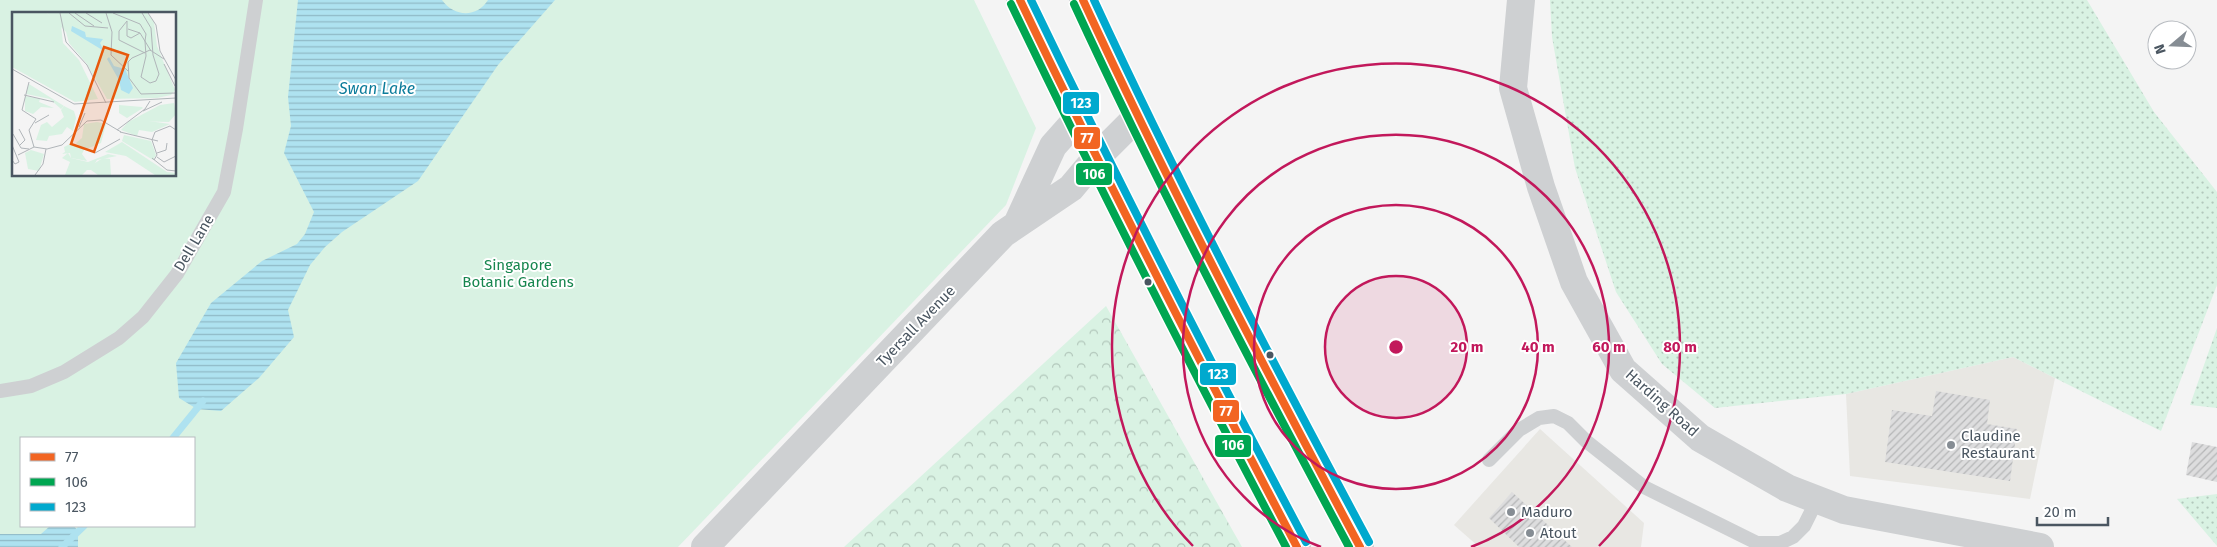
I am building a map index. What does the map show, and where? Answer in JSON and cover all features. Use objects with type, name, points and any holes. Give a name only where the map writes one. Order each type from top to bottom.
[{"type":"main road","points":[[1020,0],[1077,119],[1191,346],[1297,547]]},
{"type":"main road","points":[[1083,0],[1136,117],[1188,215],[1240,322],[1360,547]]},
{"type":"street","name":"Harding Road","points":[[1521,0],[1513,88],[1541,187],[1574,282],[1623,370],[1700,438],[1787,488],[1844,510],[2040,547]]},
{"type":"street","name":"Tyersall Avenue","points":[[705,547],[1003,234],[1070,188],[1136,117]]},
{"type":"street","points":[[1018,222],[1053,146],[1077,119]]},
{"type":"lane","name":"Dell Lane","points":[[0,391],[31,386],[64,372],[119,338],[143,317],[176,274],[224,192],[256,0]]},
{"type":"lane","points":[[1489,460],[1519,430],[1539,418],[1554,416],[1568,423],[1586,441],[1644,487],[1757,543],[1780,543],[1793,537],[1804,526],[1817,500]]},
{"type":"shaded area","points":[[2013,357],[2055,378],[2030,499],[1850,476],[1846,394]]},
{"type":"shaded area","points":[[1540,429],[1644,523],[1641,547],[1479,547],[1454,525]]},
{"type":"green space","name":"Singapore Botanic Gardens","points":[[0,0],[974,0],[1036,128],[1006,205],[678,547],[0,547]]},
{"type":"green space","points":[[1550,0],[2087,0],[2154,112],[2217,192],[2217,285],[2161,431],[2013,357],[1846,394],[1715,408],[1662,364],[1616,292],[1575,168],[1552,37]]},
{"type":"green space","points":[[1106,306],[1242,547],[844,547]]},
{"type":"green space","points":[[2217,328],[2217,408],[2190,405]]},
{"type":"green space","points":[[2217,494],[2217,546],[2177,499]]},
{"type":"water","name":"Swan Lake","points":[[298,0],[442,0],[453,10],[465,13],[478,10],[488,0],[555,0],[498,65],[418,181],[342,232],[325,247],[310,265],[288,310],[294,337],[259,378],[221,411],[197,409],[179,398],[176,363],[211,303],[262,261],[297,244],[305,234],[314,212],[284,153],[291,126],[288,97]]},
{"type":"water","points":[[49,527],[75,527],[78,531],[78,547],[0,547],[0,534],[41,534]]},
{"type":"building","name":"Claudine Restaurant","points":[[1936,391],[1990,400],[1987,424],[2017,429],[2010,481],[1885,462],[1892,410],[1932,416]]},
{"type":"building","points":[[2192,442],[2217,447],[2217,482],[2186,475]]},
{"type":"building","name":"Atout","points":[[1512,492],[1572,547],[1519,547],[1489,518]]},
{"type":"waterway","points":[[174,437],[203,401]]},
{"type":"waterway","points":[[62,547],[83,527]]},
{"type":"transit line","name":"77","points":[[1020,0],[1156,275],[1297,547]]},
{"type":"transit line","name":"123","points":[[1031,0],[1235,408],[1306,542]]},
{"type":"transit line","name":"77","points":[[1083,0],[1149,139],[1218,276],[1360,547]]},
{"type":"transit line","name":"123","points":[[1094,0],[1159,137],[1227,273],[1369,542]]},
{"type":"transit line","name":"106","points":[[1011,4],[1146,277],[1286,547]]},
{"type":"transit line","name":"106","points":[[1074,4],[1139,141],[1207,277],[1349,547]]},
{"type":"place","name":"Claudine Restaurant","points":[[1951,445]]},
{"type":"place","name":"Maduro","points":[[1511,512]]},
{"type":"place","name":"Atout","points":[[1530,533]]}]
